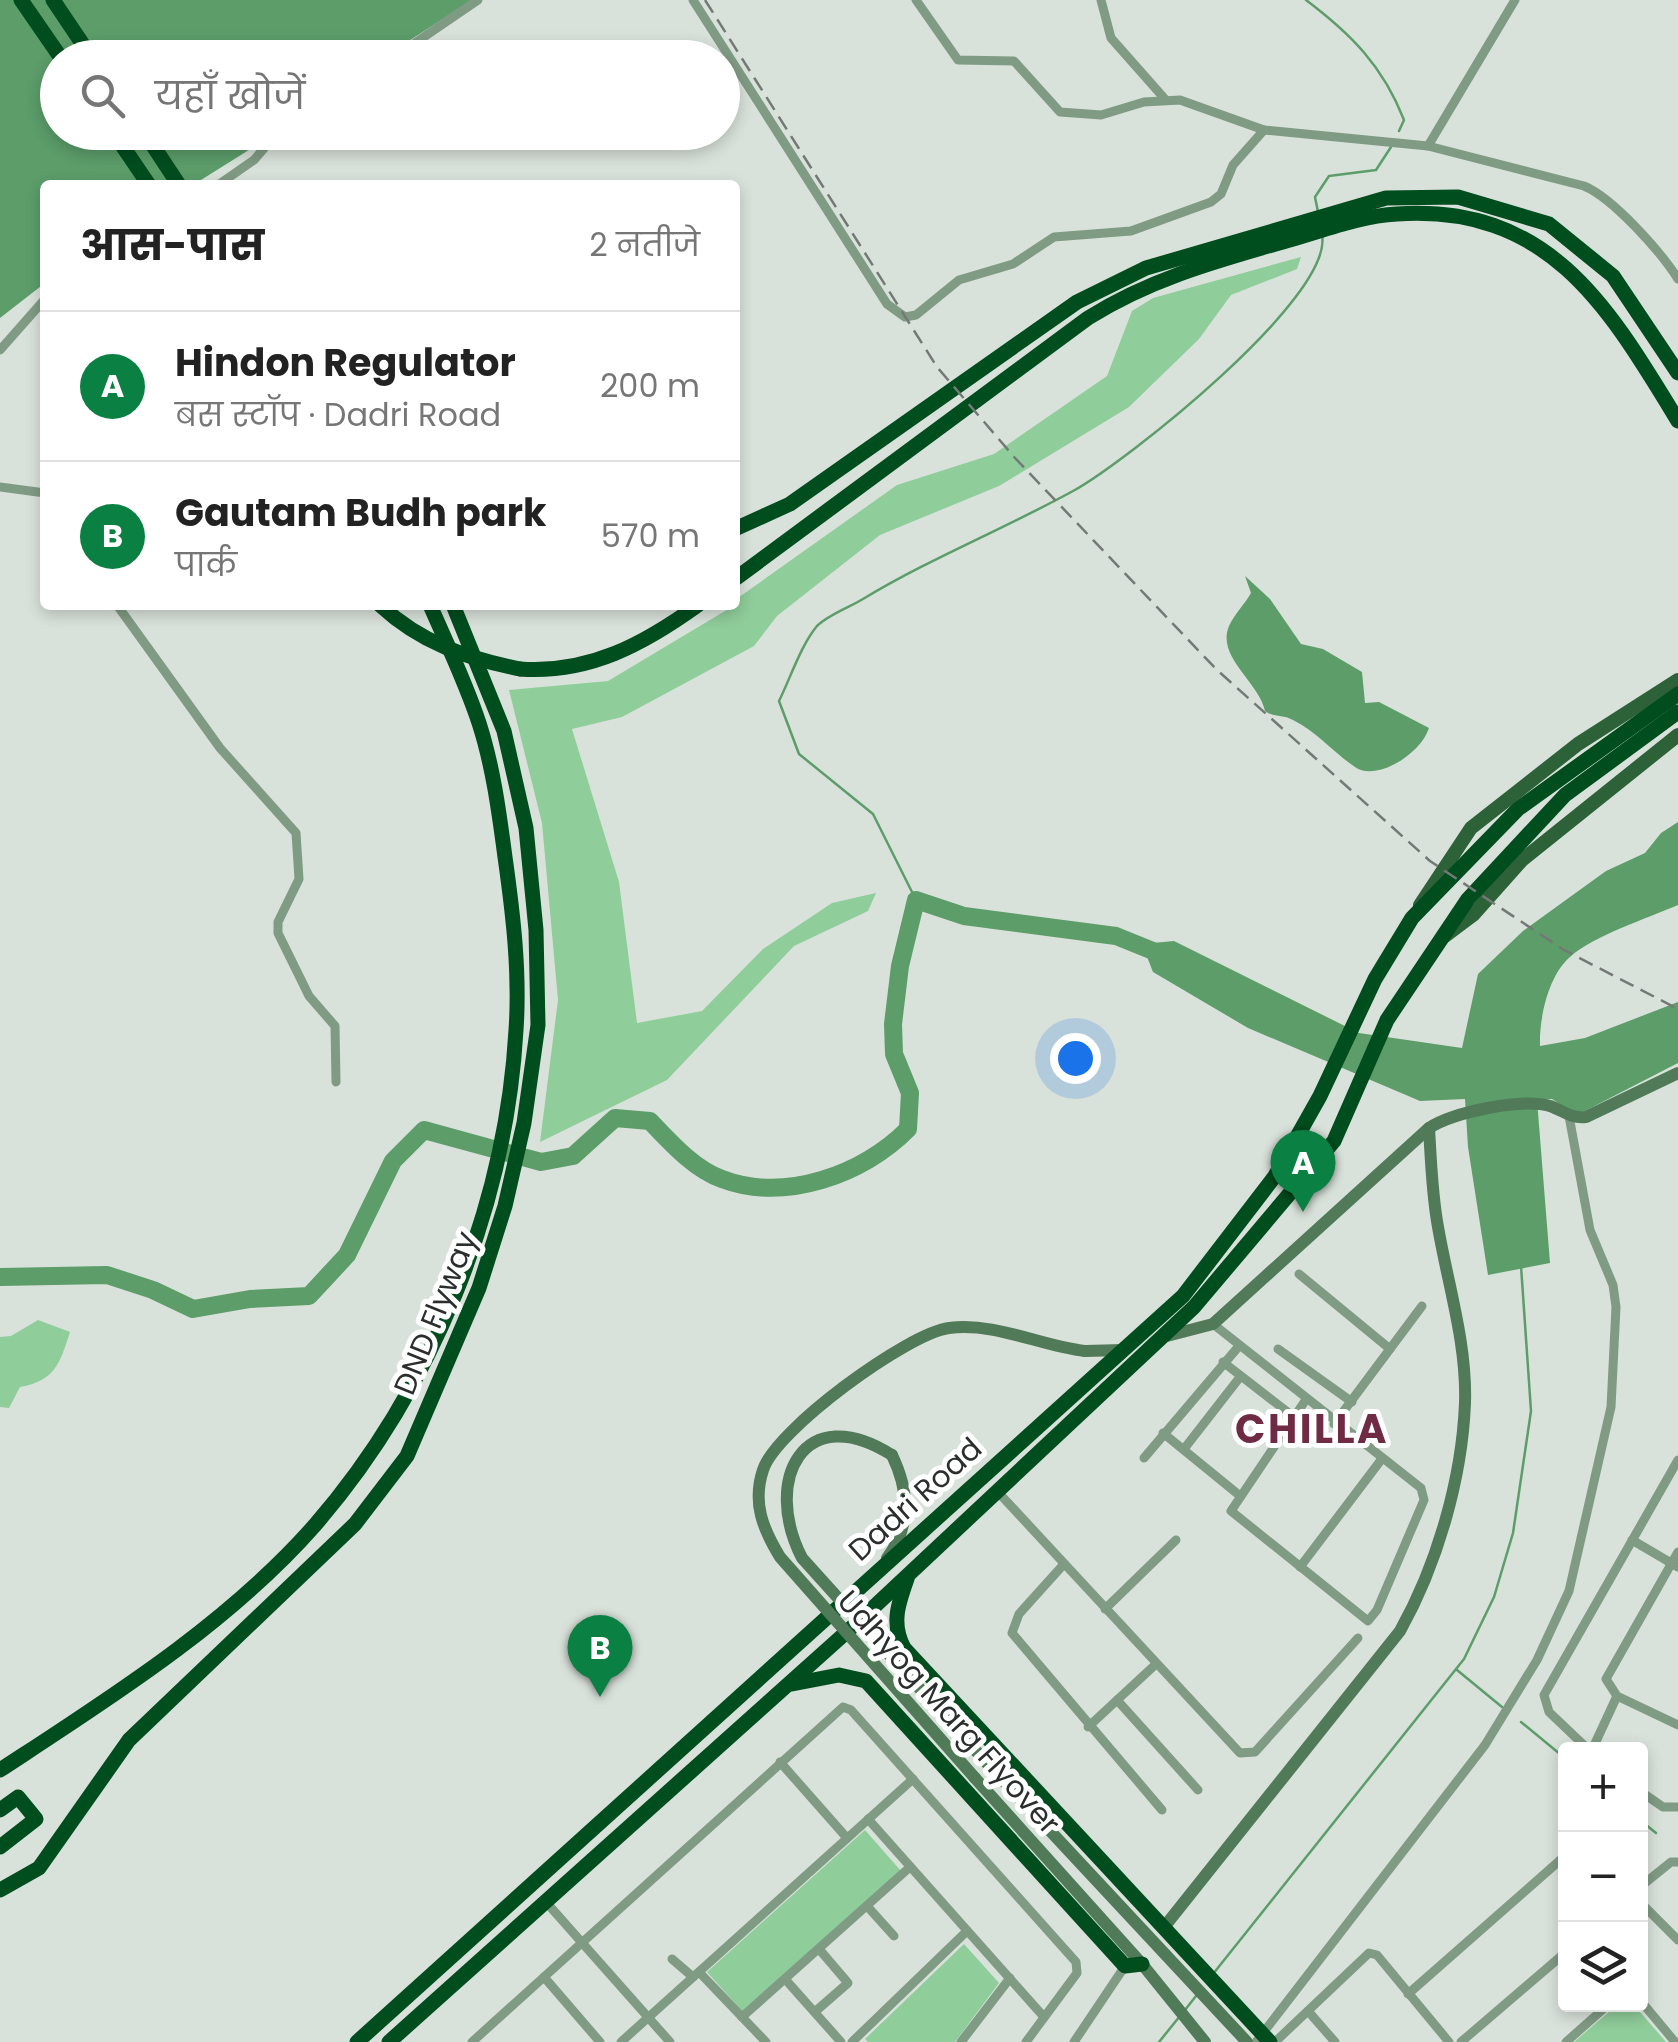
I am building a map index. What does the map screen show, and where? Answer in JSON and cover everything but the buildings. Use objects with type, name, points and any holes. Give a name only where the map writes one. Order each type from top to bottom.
[{"type":"highway","points":[[21,0],[48,40]]},
{"type":"highway","points":[[53,0],[80,40]]},
{"type":"highway","points":[[125,150],[146,180]]},
{"type":"highway","points":[[156,150],[176,180]]},
{"type":"highway","points":[[740,527],[790,504],[1077,302],[1146,268],[1346,216],[1386,198],[1458,198],[1549,224],[1613,276],[1678,373]]},
{"type":"highway","points":[[1346,216],[1463,216],[1494,224],[1544,248],[1597,295],[1678,420]]},
{"type":"highway","points":[[740,575],[1088,318],[1134,290],[1293,231]]},
{"type":"highway","points":[[385,610],[398,622],[450,651],[520,669],[558,668],[621,654],[690,610]]},
{"type":"highway","name":"DND Flyway","points":[[0,1770],[99,1706],[238,1600],[314,1525],[366,1458],[410,1386],[458,1288],[501,1138],[516,1028],[515,930],[499,810],[480,725],[432,610]]},
{"type":"highway","name":"DND Flyway","points":[[0,1890],[39,1868],[129,1740],[356,1524],[407,1456],[479,1288],[520,1142],[538,1026],[526,828],[504,732],[455,610]]},
{"type":"highway","name":"Dadri Road","points":[[1188,1301],[1275,1176],[1320,1096],[1374,979],[1412,918],[1518,809],[1678,694]]},
{"type":"highway","name":"Dadri Road","points":[[390,2042],[908,1576],[1162,1330],[1312,1171],[1353,1104],[1387,1020],[1468,899],[1565,795],[1678,712]]},
{"type":"highway","name":"Dadri Road","points":[[357,2042],[1123,1350],[1162,1330]]},
{"type":"highway","points":[[908,1576],[896,1608],[896,1634],[904,1648],[1180,1941],[1258,2038]]},
{"type":"highway","points":[[812,1630],[822,1641],[812,1664]]},
{"type":"highway","points":[[866,1681],[904,1648]]},
{"type":"highway","points":[[788,1685],[839,1676],[866,1681],[1124,1966],[1142,1964]]},
{"type":"highway","points":[[0,1810],[18,1798],[36,1818],[0,1847]]},
{"type":"main road","points":[[1412,918],[1471,828],[1578,744],[1678,680]]},
{"type":"main road","points":[[1440,940],[1473,915],[1535,848],[1678,734]]},
{"type":"main road","points":[[1162,1330],[1212,1324],[1429,1128],[1462,1110],[1547,1105],[1569,1116],[1586,1117],[1678,1073]]},
{"type":"main road","points":[[1165,1926],[1400,1631],[1422,1591],[1453,1482],[1464,1403],[1461,1345],[1437,1221],[1429,1128]]},
{"type":"main road","points":[[1188,1301],[1212,1324]]},
{"type":"main road","name":"Udhyog Marg Flyover","points":[[1123,1350],[1085,1350],[977,1327],[948,1328],[921,1336],[818,1408],[781,1441],[764,1466],[758,1492],[762,1526],[780,1557],[1142,1964],[1204,2042]]},
{"type":"main road","name":"Udhyog Marg Flyover","points":[[876,1572],[894,1549],[906,1516],[906,1485],[892,1456],[867,1439],[840,1436],[806,1450],[790,1470],[784,1491],[787,1529],[802,1558],[1156,1944],[1258,2038]]},
{"type":"street","points":[[419,40],[478,0]]},
{"type":"street","points":[[693,0],[719,40]]},
{"type":"street","points":[[916,0],[958,60],[1014,61],[1060,112],[1101,115],[1164,98],[1180,100],[1264,130],[1428,146],[1591,189],[1642,236],[1678,279]]},
{"type":"street","points":[[1100,0],[1111,38],[1164,98]]},
{"type":"street","points":[[1428,146],[1516,0]]},
{"type":"street","points":[[740,74],[887,304],[906,318],[959,280],[1012,264],[1054,237],[1131,231],[1211,202],[1220,194],[1233,164],[1264,130]]},
{"type":"street","points":[[225,180],[263,150]]},
{"type":"street","points":[[0,350],[40,305]]},
{"type":"street","points":[[0,486],[40,491]]},
{"type":"street","points":[[121,610],[220,748],[296,833],[299,878],[278,922],[278,933],[304,989],[336,1026],[336,1082]]},
{"type":"street","points":[[1258,2038],[1484,1745],[1537,1660],[1569,1592],[1611,1407],[1616,1308],[1613,1286],[1588,1223],[1569,1116]]},
{"type":"street","points":[[1299,1274],[1390,1349]]},
{"type":"street","points":[[1334,1424],[1422,1306]]},
{"type":"street","points":[[1212,1324],[1334,1424],[1421,1488],[1424,1496],[1377,1610],[1368,1620],[1232,1513],[1239,1495],[1305,1401]]},
{"type":"street","points":[[1144,1458],[1238,1346]]},
{"type":"street","points":[[1278,1348],[1352,1402]]},
{"type":"street","points":[[1223,1362],[1294,1417]]},
{"type":"street","points":[[1184,1449],[1240,1376]]},
{"type":"street","points":[[1164,1433],[1239,1495]]},
{"type":"street","points":[[1300,1567],[1380,1460]]},
{"type":"street","points":[[1581,1742],[1549,1712],[1544,1694],[1678,1460]]},
{"type":"street","points":[[998,1491],[1240,1752],[1250,1754],[1358,1638]]},
{"type":"street","points":[[1105,1609],[1176,1540]]},
{"type":"street","points":[[1632,1540],[1675,1565]]},
{"type":"street","points":[[1678,1552],[1675,1565],[1607,1674],[1608,1686],[1617,1696],[1678,1725]]},
{"type":"street","points":[[1064,1564],[1018,1614],[1011,1630],[1088,1727],[1162,1810]]},
{"type":"street","points":[[1088,1727],[1156,1664]]},
{"type":"street","points":[[1594,1742],[1617,1696]]},
{"type":"street","points":[[1117,1700],[1198,1790]]},
{"type":"street","points":[[472,2042],[840,1708],[848,1708],[1076,1962],[1077,1972],[1026,2042]]},
{"type":"street","points":[[780,1762],[846,1838]]},
{"type":"street","points":[[621,2042],[913,1779]]},
{"type":"street","points":[[1648,1796],[1663,1808],[1678,1807]]},
{"type":"street","points":[[868,1819],[1044,2017]]},
{"type":"street","points":[[1408,1994],[1558,1862]]},
{"type":"street","points":[[1648,1881],[1671,1862],[1678,1862]]},
{"type":"street","points":[[742,2017],[910,1867]]},
{"type":"street","points":[[546,1902],[670,2042]]},
{"type":"street","points":[[867,1906],[894,1936]]},
{"type":"street","points":[[1648,1910],[1678,1940]]},
{"type":"street","points":[[856,2041],[967,1931]]},
{"type":"street","points":[[816,2010],[848,1983],[818,1949]]},
{"type":"street","points":[[1258,2038],[1308,2011],[1369,1953],[1377,1956],[1449,2042]]},
{"type":"street","points":[[672,1959],[696,1975],[766,2042]]},
{"type":"street","points":[[1461,2042],[1558,1959]]},
{"type":"street","points":[[1074,2042],[1124,1966]]},
{"type":"street","points":[[544,1977],[600,2042]]},
{"type":"street","points":[[962,2042],[1010,1978]]},
{"type":"street","points":[[785,1979],[841,2042]]},
{"type":"street","points":[[1648,2010],[1675,2042]]},
{"type":"street","points":[[1308,2011],[1335,2042]]},
{"type":"street","points":[[1566,2042],[1601,2012]]},
{"type":"shaded area","points":[[0,0],[472,0],[410,40],[40,40],[40,150],[249,150],[201,180],[40,180],[40,287],[0,318]]},
{"type":"shaded area","points":[[1301,257],[1297,269],[1231,295],[1199,339],[1129,407],[999,486],[880,535],[777,616],[754,646],[622,717],[572,729],[619,882],[637,1023],[702,1011],[763,949],[832,903],[876,893],[868,911],[794,946],[667,1080],[540,1142],[558,1000],[542,823],[509,690],[608,681],[727,610],[740,610],[740,596],[897,485],[994,454],[1107,376],[1132,311],[1153,298]]},
{"type":"shaded area","points":[[1245,576],[1270,599],[1301,644],[1323,649],[1362,672],[1365,703],[1379,702],[1429,728],[1408,756],[1386,768],[1364,771],[1302,725],[1265,711],[1228,648],[1231,621],[1251,593]]},
{"type":"shaded area","points":[[1678,822],[1678,905],[1580,949],[1562,965],[1546,999],[1540,1046],[1585,1038],[1678,1002],[1678,1063],[1577,1115],[1552,1099],[1537,1100],[1550,1263],[1488,1275],[1468,1147],[1465,1099],[1420,1101],[1248,1028],[1153,972],[1142,944],[1174,941],[1359,1033],[1462,1048],[1478,974],[1523,931],[1606,871],[1645,853],[1661,833]]},
{"type":"shaded area","points":[[38,1320],[70,1332],[63,1353],[49,1375],[20,1387],[9,1408],[0,1407],[0,1337],[11,1336]]},
{"type":"shaded area","points":[[865,1830],[901,1871],[743,2012],[707,1972]]},
{"type":"shaded area","points":[[964,1944],[999,1983],[955,2042],[865,2039]]},
{"type":"shaded area","points":[[1609,2012],[1640,2012],[1666,2042],[1574,2042]]},
{"type":"waterway","points":[[1306,0],[1376,67],[1404,120],[1399,131]]},
{"type":"waterway","points":[[1318,212],[1315,197],[1329,176],[1376,170],[1391,147]]},
{"type":"waterway","points":[[916,900],[873,814],[799,754],[779,701],[811,634],[827,618],[889,584],[1073,491],[1136,447],[1178,414],[1262,336],[1296,297],[1317,263],[1322,235]]},
{"type":"waterway","points":[[0,1277],[107,1275],[193,1309],[250,1299],[309,1296],[347,1255],[393,1161],[424,1130],[541,1162],[573,1156],[615,1118],[650,1121],[692,1162],[722,1179],[771,1188],[822,1180],[869,1159],[908,1129],[910,1093],[894,1054],[893,1024],[900,966],[916,900],[964,916],[1116,936],[1163,955]]},
{"type":"waterway","points":[[1213,1974],[1464,1659],[1494,1597],[1513,1533],[1531,1411],[1521,1266]]},
{"type":"waterway","points":[[1457,1670],[1502,1707]]},
{"type":"waterway","points":[[1521,1722],[1558,1752]]},
{"type":"waterway","points":[[1648,1826],[1656,1833]]},
{"type":"waterway","points":[[1185,2010],[1196,1996]]},
{"type":"waterway","points":[[1159,2042],[1180,2016]]},
{"type":"railway","points":[[705,0],[730,40]]},
{"type":"railway","points":[[740,55],[937,367],[1015,458],[1216,669],[1430,861],[1564,950],[1678,1009]]},
{"type":"place","name":"Hindon Regulator","points":[[1303,1212]]},
{"type":"place","name":"Gautam Budh park","points":[[600,1697]]},
{"type":"district","name":"CHILLA","points":[[1312,1429]]}]
